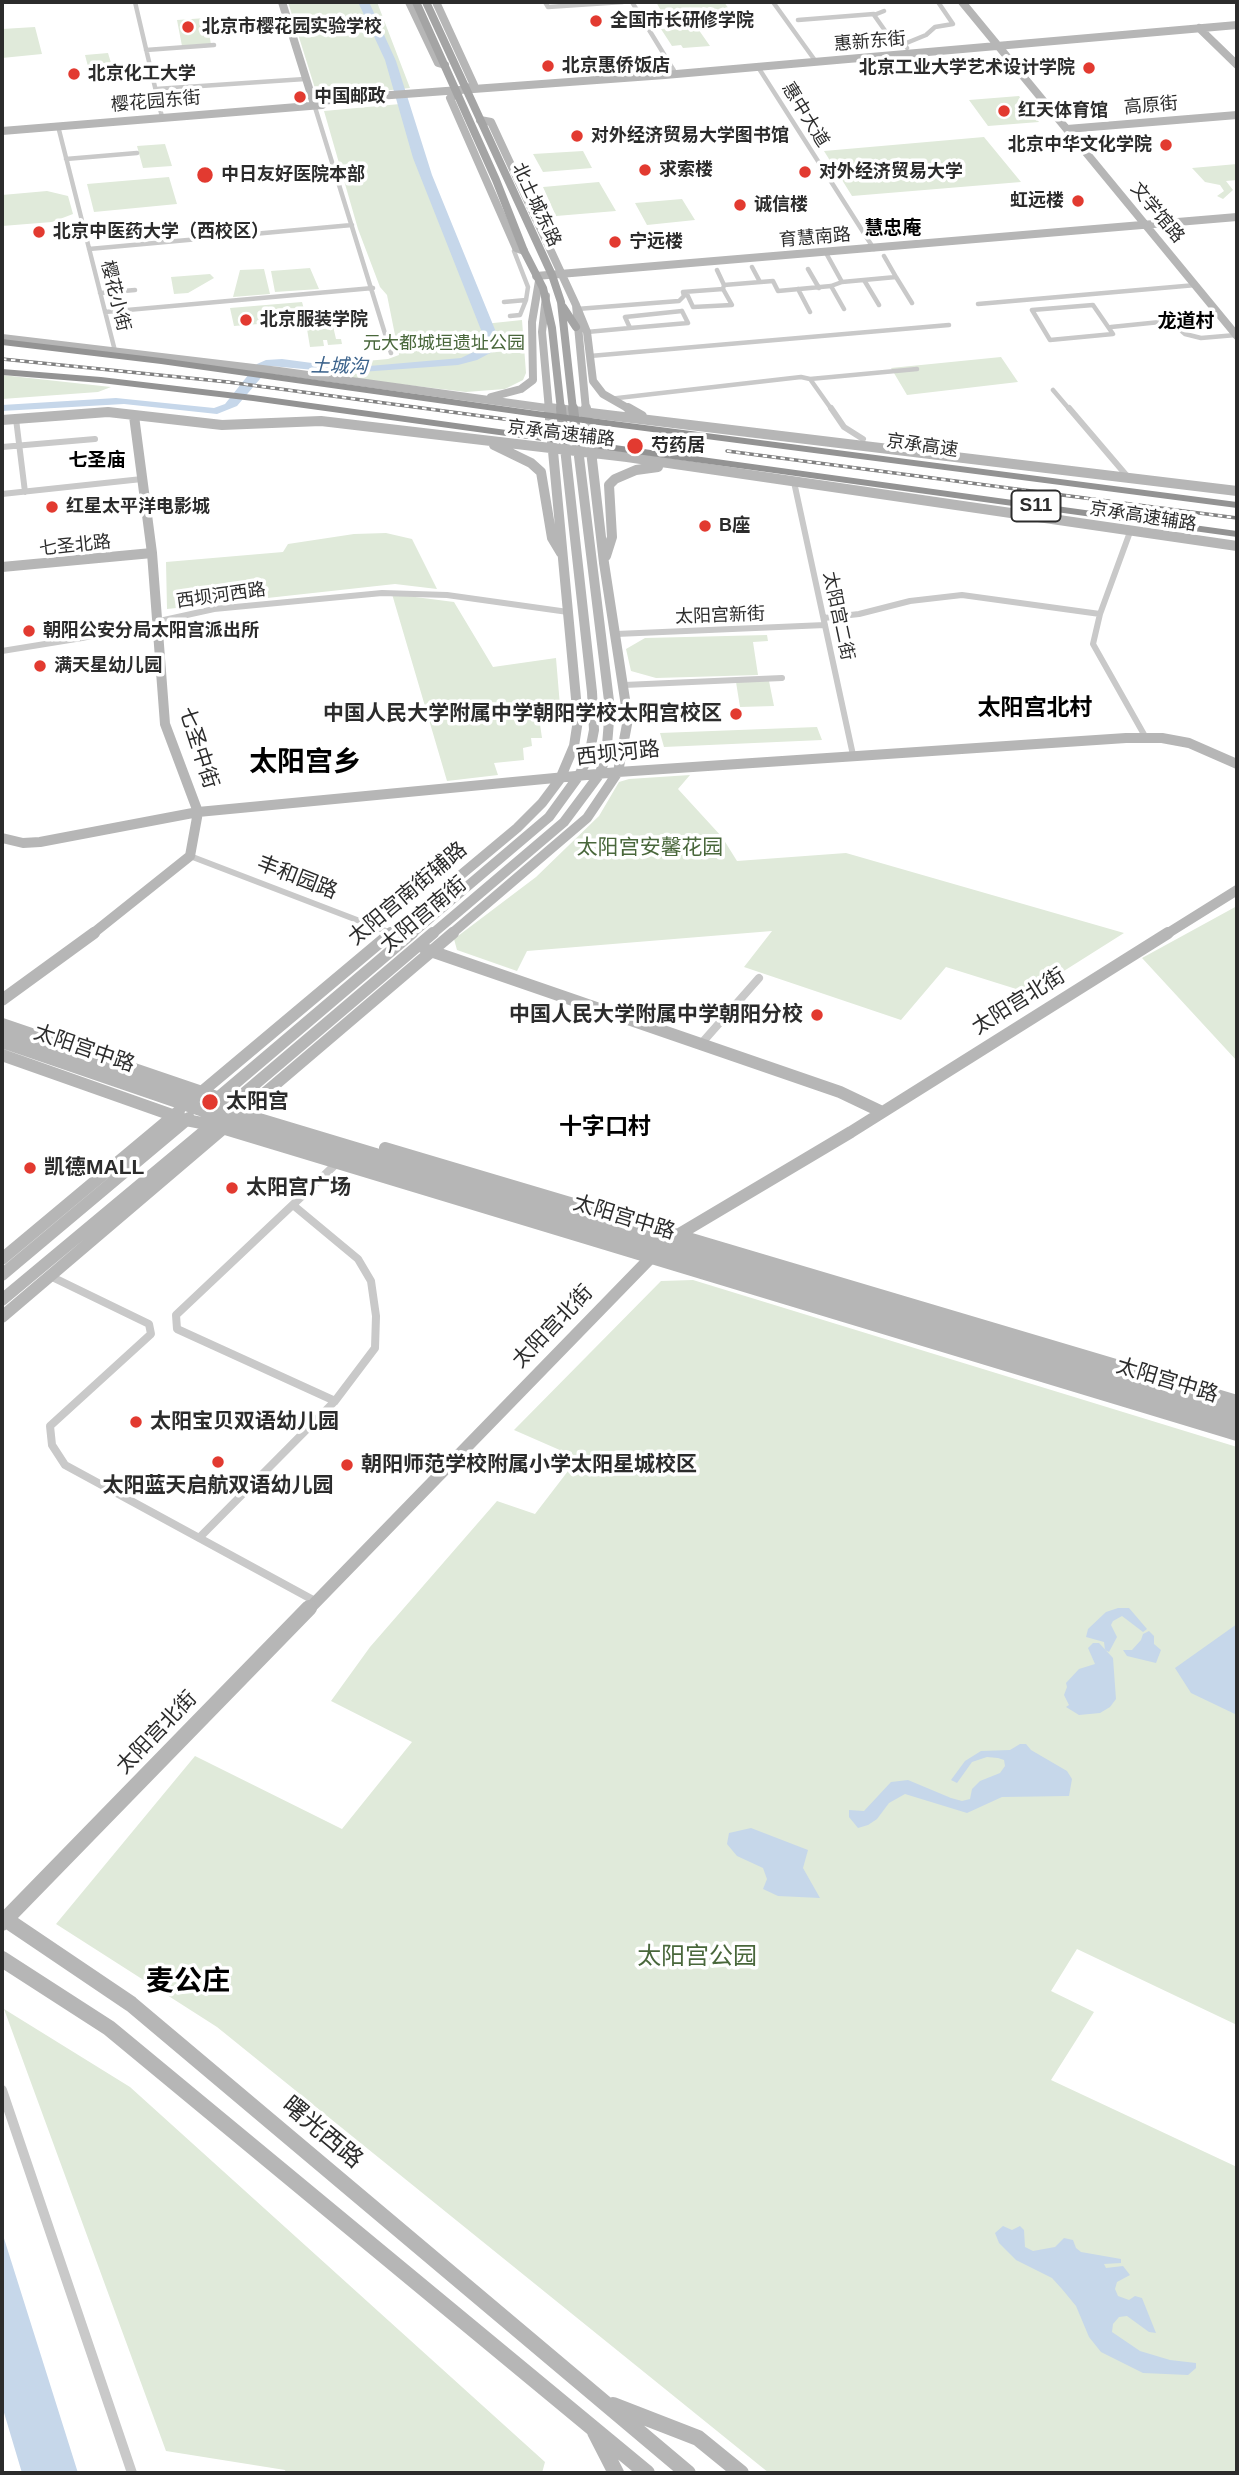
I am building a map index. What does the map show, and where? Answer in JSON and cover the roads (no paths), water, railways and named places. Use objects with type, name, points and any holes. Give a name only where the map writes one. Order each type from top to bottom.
[{"type":"highway","points":[[2,342],[74,350]]},
{"type":"highway","points":[[2,342],[241,369],[352,387],[400,389]]},
{"type":"highway","points":[[119,351],[161,360]]},
{"type":"highway","points":[[2,364],[101,380]]},
{"type":"highway","points":[[2,372],[219,393],[605,454]]},
{"type":"highway","name":"京承高速","points":[[352,387],[601,415],[878,457],[1237,505]]},
{"type":"highway","points":[[353,414],[427,434]]},
{"type":"highway","name":"S11","points":[[605,454],[834,479],[1237,534]]},
{"type":"main road","points":[[416,2],[457,92]]},
{"type":"main road","name":"北土城东路","points":[[426,2],[552,275],[561,302],[576,432]]},
{"type":"main road","points":[[438,28],[443,18]]},
{"type":"main road","name":"北土城东路","points":[[519,251],[546,296],[563,430]]},
{"type":"main road","points":[[561,302],[576,327]]},
{"type":"street","points":[[135,2],[162,117]]},
{"type":"street","points":[[282,2],[391,353]]},
{"type":"street","points":[[409,2],[438,63],[445,65]]},
{"type":"street","points":[[436,2],[474,85],[467,91]]},
{"type":"street","points":[[545,2],[548,7],[623,2]]},
{"type":"street","points":[[632,2],[676,74]]},
{"type":"street","points":[[773,2],[814,59]]},
{"type":"street","points":[[874,14],[893,42],[904,44],[935,27],[953,24],[938,2]]},
{"type":"street","points":[[962,2],[1002,46]]},
{"type":"street","points":[[968,2],[1002,46]]},
{"type":"street","points":[[798,20],[884,11]]},
{"type":"street","name":"惠新东街","points":[[457,92],[1237,25]]},
{"type":"street","points":[[1199,29],[1237,65]]},
{"type":"street","points":[[904,44],[911,54]]},
{"type":"street","points":[[146,50],[214,45]]},
{"type":"street","name":"文学馆路","points":[[1002,46],[1237,325]]},
{"type":"street","name":"惠中大道","points":[[758,67],[874,249]]},
{"type":"street","points":[[156,89],[305,79]]},
{"type":"street","points":[[457,92],[450,98],[519,251],[528,287],[520,315],[510,316]]},
{"type":"street","name":"樱花园东街","points":[[2,131],[457,92]]},
{"type":"street","name":"高原街","points":[[1071,129],[1237,115]]},
{"type":"street","points":[[480,120],[491,122],[587,332],[593,381],[610,399],[628,411],[665,424]]},
{"type":"street","name":"樱花小街","points":[[58,126],[105,312],[119,351]]},
{"type":"street","points":[[66,159],[137,153]]},
{"type":"street","name":"育慧南路","points":[[538,279],[552,275],[1237,217]]},
{"type":"street","name":"文学馆路","points":[[1150,224],[1237,336]]},
{"type":"street","points":[[89,249],[352,225]]},
{"type":"street","points":[[827,253],[842,282]]},
{"type":"street","points":[[884,256],[912,303]]},
{"type":"street","points":[[752,267],[760,282]]},
{"type":"street","points":[[686,292],[693,307],[732,304],[717,270]]},
{"type":"street","points":[[808,270],[819,288]]},
{"type":"street","points":[[576,307],[679,301],[684,296],[683,292],[760,282],[773,281],[778,291],[896,277]]},
{"type":"street","points":[[465,397],[490,397],[513,392],[528,385],[535,375],[532,322],[538,279]]},
{"type":"street","points":[[864,280],[880,305]]},
{"type":"street","points":[[978,304],[1196,285]]},
{"type":"street","points":[[831,286],[844,309]]},
{"type":"street","points":[[105,312],[373,288]]},
{"type":"street","points":[[798,289],[810,312]]},
{"type":"street","points":[[100,293],[135,290]]},
{"type":"street","name":"太阳宫南街辅路","points":[[2,1259],[174,1115],[195,1101],[517,828],[542,803],[560,779],[574,747],[578,720],[541,332],[546,296]]},
{"type":"street","points":[[504,302],[526,300]]},
{"type":"street","points":[[1093,305],[1111,327],[1113,334],[1051,340],[1032,310],[1093,305]]},
{"type":"street","points":[[576,307],[576,327],[604,563],[624,684],[610,709]]},
{"type":"street","points":[[587,332],[688,323],[681,308],[625,317],[630,328]]},
{"type":"street","points":[[1111,327],[1170,321],[1185,334],[1200,338],[1237,336]]},
{"type":"street","points":[[532,322],[541,332]]},
{"type":"street","points":[[590,356],[949,325]]},
{"type":"street","points":[[2,342],[119,351],[241,369]]},
{"type":"street","points":[[610,399],[801,377],[810,379],[917,369]]},
{"type":"street","name":"京承高速辅路","points":[[277,374],[537,407]]},
{"type":"street","points":[[810,379],[844,427],[863,439]]},
{"type":"street","points":[[1053,390],[1127,476]]},
{"type":"street","points":[[513,392],[513,397],[537,407]]},
{"type":"street","points":[[601,415],[609,407],[610,399]]},
{"type":"street","name":"京承高速辅路","points":[[2,420],[108,412],[222,425],[321,421],[539,445]]},
{"type":"street","name":"七圣中街","points":[[134,415],[152,553],[165,724],[198,812],[190,856]]},
{"type":"street","name":"京承高速辅路","points":[[601,415],[1237,491]]},
{"type":"street","points":[[16,419],[24,492]]},
{"type":"street","name":"太阳宫南街","points":[[2,1275],[186,1120],[195,1101],[214,1100],[549,817],[578,777],[589,756],[594,730],[563,430]]},
{"type":"street","name":"太阳宫南街","points":[[2,1317],[419,945],[564,822],[599,775],[606,757],[610,709],[576,432]]},
{"type":"street","points":[[774,436],[878,457]]},
{"type":"street","points":[[459,438],[495,446],[531,463],[541,472],[552,538],[564,559]]},
{"type":"street","points":[[2,447],[95,439]]},
{"type":"street","points":[[531,463],[527,454],[539,445]]},
{"type":"street","points":[[605,454],[634,464],[636,470]]},
{"type":"street","name":"京承高速辅路","points":[[605,454],[984,507],[1130,532],[1237,546]]},
{"type":"street","points":[[604,563],[612,537],[609,485],[615,479],[636,470],[685,467]]},
{"type":"street","points":[[741,474],[834,479]]},
{"type":"street","points":[[2,494],[142,479]]},
{"type":"street","name":"太阳宫二街","points":[[794,482],[853,755]]},
{"type":"street","points":[[1130,532],[1100,614],[1093,644],[1146,738]]},
{"type":"street","name":"七圣北路","points":[[2,567],[152,553]]},
{"type":"street","name":"西坝河西路","points":[[2,650],[82,638],[214,609],[382,593],[447,595],[568,612]]},
{"type":"street","name":"太阳宫新街","points":[[616,634],[825,622],[921,599],[962,595],[1100,614]]},
{"type":"street","points":[[568,612],[582,617]]},
{"type":"street","points":[[624,684],[782,678]]},
{"type":"street","name":"太阳宫南街","points":[[2,1300],[430,952],[587,818],[618,772],[628,719],[624,684]]},
{"type":"street","points":[[578,720],[592,692]]},
{"type":"street","name":"西坝河路","points":[[2,838],[23,843],[40,842],[198,812],[618,772],[853,755],[1146,738],[1189,743],[1237,764]]},
{"type":"street","points":[[2,1000],[124,911],[190,856]]},
{"type":"street","name":"丰和园路","points":[[190,856],[391,933]]},
{"type":"street","points":[[481,892],[521,876]]},
{"type":"street","name":"太阳宫北街","points":[[3,1920],[662,1246],[1237,890]]},
{"type":"street","points":[[419,945],[430,952],[840,1092],[882,1112]]},
{"type":"street","points":[[319,994],[379,961]]},
{"type":"street","points":[[700,1045],[759,978]]},
{"type":"street","name":"太阳宫中路","points":[[2,1024],[195,1101],[336,1164],[400,1183],[662,1246],[1237,1413]]},
{"type":"street","name":"太阳宫中路","points":[[2,1034],[195,1101]]},
{"type":"street","name":"太阳宫中路","points":[[2,1042],[54,1061],[195,1101],[214,1100],[229,1116],[445,1186],[1237,1401]]},
{"type":"street","name":"太阳宫中路","points":[[2,1055],[186,1120],[229,1116],[423,1160],[662,1246],[842,1316],[1237,1435]]},
{"type":"street","points":[[44,1070],[54,1061]]},
{"type":"street","name":"太阳宫中路","points":[[229,1116],[461,1180],[818,1299],[1237,1424]]},
{"type":"street","points":[[423,1160],[461,1180]]},
{"type":"street","points":[[335,1401],[177,1329],[177,1315],[336,1164]]},
{"type":"street","points":[[400,1183],[445,1186]]},
{"type":"street","points":[[199,1538],[335,1401],[375,1348],[376,1316],[371,1281],[358,1259],[334,1236],[293,1205]]},
{"type":"street","points":[[50,1276],[149,1324],[151,1334],[50,1426],[52,1445],[65,1465],[315,1601]]},
{"type":"street","points":[[818,1299],[842,1316]]},
{"type":"street","points":[[1140,1395],[1173,1416]]},
{"type":"street","name":"曙光西路","points":[[3,1920],[131,2004],[688,2473]]},
{"type":"street","points":[[2,1959],[109,2028],[647,2473]]},
{"type":"street","points":[[2,2090],[131,2473]]},
{"type":"street","name":"曙光西路","points":[[601,2400],[698,2438],[741,2473]]},
{"type":"street","points":[[591,2426],[616,2473]]},
{"type":"water","name":"土城沟","points":[[358,2],[369,2],[396,61],[432,175],[498,337],[494,351],[477,360],[458,365],[347,373],[271,366],[237,406],[217,414],[124,404],[2,411],[2,405],[116,398],[214,408],[225,404],[257,364],[266,360],[282,359],[342,367],[369,366],[461,358],[484,347],[485,340],[413,158],[385,60]]},
{"type":"water","points":[[1129,1608],[1147,1629],[1143,1632],[1122,1616],[1113,1621],[1111,1625],[1117,1637],[1109,1652],[1105,1650],[1104,1642],[1086,1637],[1088,1629],[1106,1612]]},
{"type":"water","points":[[1237,1624],[1237,1715],[1191,1693],[1175,1668]]},
{"type":"water","points":[[1149,1631],[1154,1636],[1154,1644],[1161,1650],[1156,1663],[1127,1656],[1123,1650],[1132,1650],[1143,1634]]},
{"type":"water","points":[[1093,1643],[1099,1643],[1113,1658],[1116,1699],[1100,1713],[1079,1715],[1066,1707],[1069,1705],[1064,1695],[1066,1683],[1079,1669],[1095,1664],[1088,1648]]},
{"type":"water","points":[[1020,1744],[1026,1744],[1031,1750],[1067,1771],[1072,1779],[1069,1796],[1002,1797],[967,1813],[905,1794],[889,1803],[877,1819],[868,1825],[858,1828],[849,1817],[849,1810],[864,1811],[891,1782],[908,1780],[951,1798],[962,1801],[970,1799],[972,1789],[980,1781],[1000,1773],[1005,1766],[1004,1760],[987,1757],[972,1762],[957,1783],[951,1780],[965,1761],[981,1751],[1010,1750]]},
{"type":"water","points":[[751,1828],[808,1850],[803,1868],[820,1898],[778,1896],[763,1889],[767,1879],[763,1868],[737,1856],[727,1844],[729,1833]]},
{"type":"water","points":[[1003,2226],[1012,2230],[1020,2226],[1024,2230],[1025,2247],[1033,2251],[1055,2247],[1064,2238],[1073,2240],[1081,2252],[1121,2259],[1121,2263],[1104,2264],[1106,2268],[1123,2266],[1130,2275],[1117,2282],[1115,2289],[1118,2296],[1129,2300],[1135,2296],[1142,2298],[1156,2333],[1149,2332],[1127,2316],[1119,2317],[1113,2324],[1112,2332],[1140,2351],[1170,2360],[1196,2363],[1196,2368],[1188,2375],[1143,2373],[1101,2352],[1089,2337],[1076,2306],[1052,2278],[1016,2260],[999,2243],[995,2233]]},
{"type":"water","points":[[2,2232],[78,2473],[22,2473],[2,2406]]},
{"type":"railway","points":[[2,359],[228,382],[608,433]]},
{"type":"railway","points":[[727,451],[1237,518]]},
{"type":"place","name":"全国市长研修学院","points":[[596,21]]},
{"type":"place","name":"北京市樱花园实验学校","points":[[188,27]]},
{"type":"place","name":"北京惠侨饭店","points":[[548,66]]},
{"type":"place","name":"北京工业大学艺术设计学院","points":[[1089,68]]},
{"type":"place","name":"北京化工大学","points":[[74,74]]},
{"type":"place","name":"中国邮政","points":[[300,97]]},
{"type":"place","name":"红天体育馆","points":[[1004,111]]},
{"type":"place","name":"对外经济贸易大学图书馆","points":[[577,136]]},
{"type":"place","name":"北京中华文化学院","points":[[1166,145]]},
{"type":"place","name":"求索楼","points":[[645,170]]},
{"type":"place","name":"对外经济贸易大学","points":[[805,172]]},
{"type":"place","name":"中日友好医院本部","points":[[205,175]]},
{"type":"place","name":"虹远楼","points":[[1078,201]]},
{"type":"place","name":"诚信楼","points":[[740,205]]},
{"type":"place","name":"北京中医药大学（西校区）","points":[[39,232]]},
{"type":"place","name":"宁远楼","points":[[615,242]]},
{"type":"place","name":"北京服装学院","points":[[246,320]]},
{"type":"place","name":"芍药居","points":[[635,446]]},
{"type":"place","name":"红星太平洋电影城","points":[[52,507]]},
{"type":"place","name":"B座","points":[[705,526]]},
{"type":"place","name":"朝阳公安分局太阳宫派出所","points":[[29,631]]},
{"type":"place","name":"满天星幼儿园","points":[[40,666]]},
{"type":"place","name":"中国人民大学附属中学朝阳学校太阳宫校区","points":[[736,714]]},
{"type":"place","name":"中国人民大学附属中学朝阳分校","points":[[817,1015]]},
{"type":"place","name":"太阳宫","points":[[210,1102]]},
{"type":"place","name":"凯德MALL","points":[[30,1168]]},
{"type":"place","name":"太阳宫广场","points":[[232,1188]]},
{"type":"place","name":"太阳宝贝双语幼儿园","points":[[136,1422]]},
{"type":"place","name":"太阳蓝天启航双语幼儿园","points":[[218,1462]]},
{"type":"place","name":"朝阳师范学校附属小学太阳星城校区","points":[[347,1465]]},
{"type":"district","name":"慧忠庵","points":[[893,229]]},
{"type":"district","name":"龙道村","points":[[1186,322]]},
{"type":"district","name":"七圣庙","points":[[97,461]]},
{"type":"district","name":"太阳宫北村","points":[[1035,709]]},
{"type":"district","name":"太阳宫乡","points":[[305,763]]},
{"type":"district","name":"十字口村","points":[[605,1128]]},
{"type":"district","name":"麦公庄","points":[[188,1982]]},
{"type":"park label","name":"元大都城垣遗址公园","points":[[444,344]]},
{"type":"park label","name":"太阳宫安馨花园","points":[[650,848]]},
{"type":"park label","name":"太阳宫公园","points":[[697,1957]]}]
